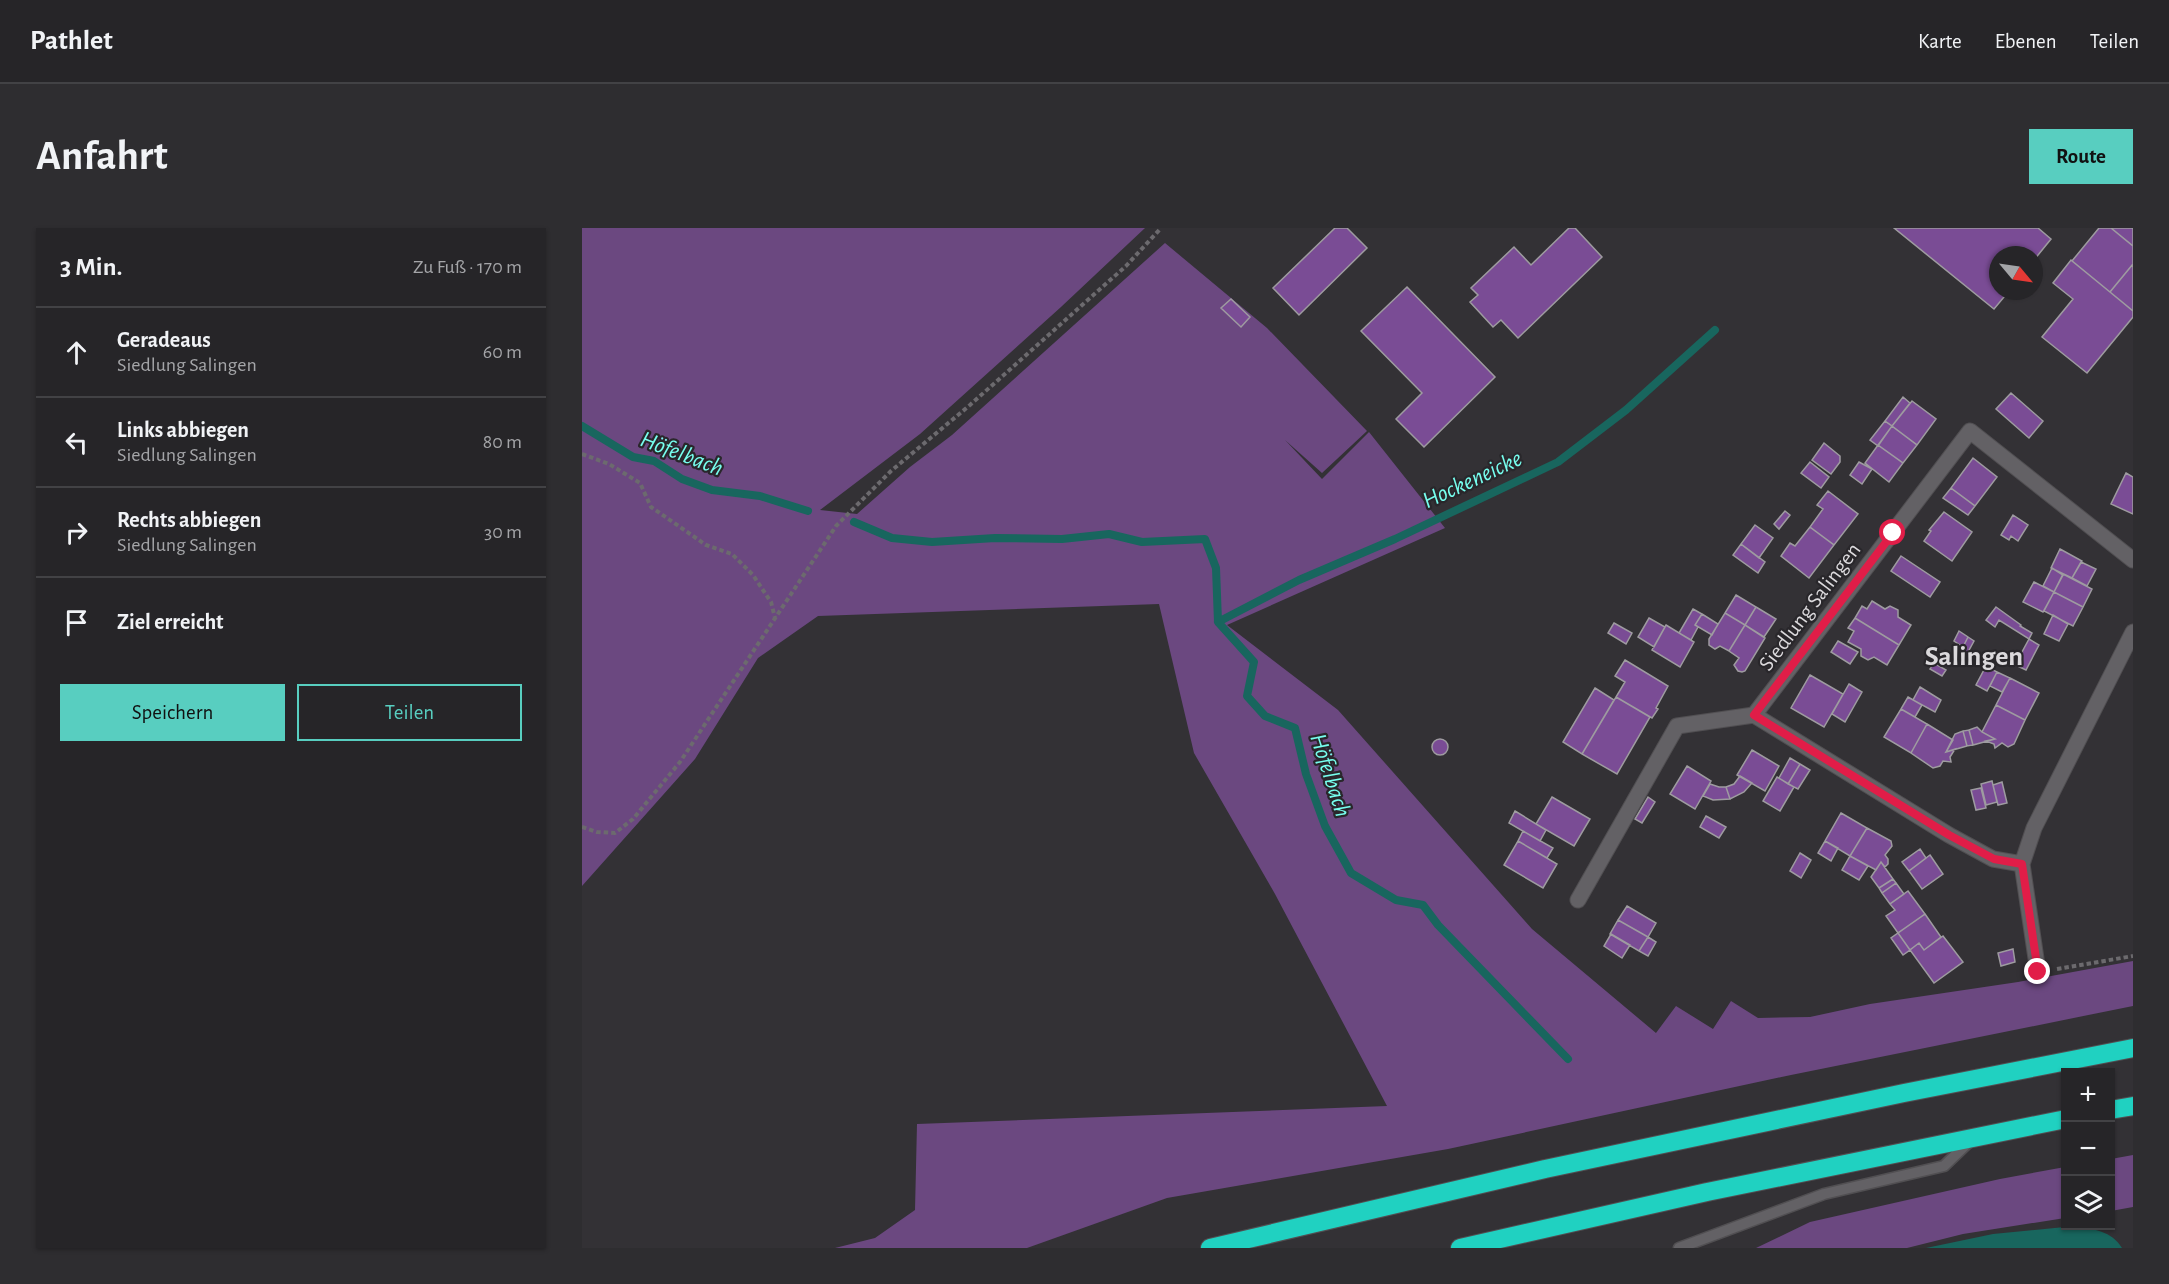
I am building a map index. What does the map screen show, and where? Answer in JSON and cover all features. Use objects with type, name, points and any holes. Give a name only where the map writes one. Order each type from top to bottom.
[{"type":"highway","points":[[1210,1248],[1556,1166],[2133,1048]]},
{"type":"highway","points":[[2115,1109],[2133,1106]]},
{"type":"highway","points":[[1460,1248],[1707,1192],[2061,1120]]},
{"type":"street","name":"Siedlung Salingen","points":[[1754,715],[1970,431],[2133,560]]},
{"type":"street","points":[[2038,972],[2022,864],[2034,828],[2133,632]]},
{"type":"street","points":[[1578,900],[1677,726],[1754,715],[1949,835],[1994,859],[2022,864]]},
{"type":"lane","points":[[1679,1248],[1824,1194],[1944,1166],[1972,1140]]},
{"type":"path","points":[[582,827],[597,832],[615,833],[633,819],[680,762],[836,526],[891,471],[970,405],[1126,266],[1161,228]]},
{"type":"path","points":[[582,454],[609,464],[640,483],[651,507],[706,545],[732,554],[753,575],[771,603],[775,618]]},
{"type":"path","points":[[2038,972],[2133,956]]},
{"type":"shaded area","points":[[582,228],[1145,228],[920,434],[820,510],[857,514],[910,467],[952,435],[1165,243],[1267,328],[1367,431],[1322,473],[1285,440],[1322,479],[1369,432],[1445,528],[1227,625],[1338,710],[1532,929],[1656,1033],[1676,1006],[1713,1029],[1731,1001],[1758,1018],[1810,1017],[1870,1004],[2018,982],[2133,961],[2133,1006],[1791,1075],[1448,1149],[1167,1198],[1027,1248],[835,1248],[875,1238],[915,1210],[917,1124],[1387,1106],[1275,894],[1194,753],[1159,604],[818,616],[758,658],[695,759],[582,886]]},
{"type":"shaded area","points":[[2133,1155],[2133,1207],[2115,1210],[2115,1176],[2115,1158]]},
{"type":"shaded area","points":[[2061,1168],[2061,1219],[1963,1234],[1907,1248],[1756,1248],[1810,1222],[2000,1179]]},
{"type":"shaded area","points":[[2061,1227],[2061,1230],[2095,1230],[2113,1238],[2122,1248],[1926,1248],[1993,1234]]},
{"type":"building","points":[[1335,228],[1347,228],[1367,248],[1299,315],[1273,288]]},
{"type":"building","points":[[1569,228],[1575,228],[1602,257],[1518,338],[1501,320],[1493,327],[1470,302],[1478,295],[1471,288],[1514,247],[1531,265]]},
{"type":"building","points":[[1894,228],[2038,228],[2051,239],[2043,249],[2043,246],[1989,246],[1989,300],[2002,300],[1994,309]]},
{"type":"building","points":[[2099,228],[2111,228],[2133,246],[2133,264],[2110,292],[2072,261]]},
{"type":"building","points":[[2111,228],[2133,228],[2133,246]]},
{"type":"building","points":[[2071,260],[2133,311],[2133,317],[2087,373],[2042,337],[2073,299],[2053,283]]},
{"type":"building","points":[[2133,264],[2133,311],[2110,292]]},
{"type":"building","points":[[1407,287],[1495,377],[1424,447],[1396,419],[1422,393],[1361,331]]},
{"type":"building","points":[[1231,299],[1250,317],[1241,327],[1221,308]]},
{"type":"building","points":[[2011,393],[2043,421],[2029,438],[1996,409]]},
{"type":"building","points":[[1903,397],[1910,403],[1892,426],[1885,421]]},
{"type":"building","points":[[1912,401],[1936,419],[1917,445],[1892,426]]},
{"type":"building","points":[[1885,421],[1892,426],[1878,446],[1870,440]]},
{"type":"building","points":[[1892,426],[1917,445],[1903,463],[1878,445]]},
{"type":"building","points":[[1824,443],[1840,456],[1840,462],[1831,474],[1812,460]]},
{"type":"building","points":[[1878,445],[1903,463],[1889,482],[1865,463]]},
{"type":"building","points":[[1973,458],[1997,477],[1975,506],[1951,488]]},
{"type":"building","points":[[1810,462],[1829,477],[1821,488],[1801,473]]},
{"type":"building","points":[[1859,462],[1872,469],[1862,484],[1850,475]]},
{"type":"building","points":[[2126,473],[2133,477],[2133,514],[2111,504]]},
{"type":"building","points":[[1951,488],[1975,506],[1968,515],[1943,498]]},
{"type":"building","points":[[1828,491],[1858,514],[1834,545],[1810,527],[1823,509],[1817,505]]},
{"type":"building","points":[[1785,511],[1790,515],[1779,529],[1774,524]]},
{"type":"building","points":[[1944,512],[1972,532],[1952,561],[1924,541],[1931,531],[1929,530]]},
{"type":"building","points":[[2013,515],[2028,525],[2018,541],[2011,536],[2009,540],[2001,535]]},
{"type":"building","points":[[1755,525],[1773,538],[1759,558],[1741,544]]},
{"type":"building","points":[[1810,527],[1834,545],[1809,578],[1781,556],[1790,543],[1795,546]]},
{"type":"building","points":[[1741,544],[1765,562],[1758,573],[1733,555]]},
{"type":"building","points":[[2060,549],[2082,561],[2072,578],[2051,568]]},
{"type":"building","points":[[1901,556],[1940,582],[1930,597],[1891,571]]},
{"type":"building","points":[[2081,562],[2096,569],[2087,586],[2072,578]]},
{"type":"building","points":[[2052,568],[2063,575],[2054,592],[2043,586]]},
{"type":"building","points":[[2063,574],[2092,589],[2083,607],[2054,592]]},
{"type":"building","points":[[2034,582],[2054,592],[2043,612],[2023,602]]},
{"type":"building","points":[[2054,592],[2083,607],[2073,626],[2044,611]]},
{"type":"building","points":[[1736,595],[1756,607],[1745,625],[1725,613]]},
{"type":"building","points":[[1872,601],[1885,609],[1890,606],[1898,610],[1898,617],[1911,625],[1899,645],[1855,618],[1862,606],[1867,609]]},
{"type":"building","points":[[1756,607],[1776,619],[1764,637],[1745,625]]},
{"type":"building","points":[[1996,607],[2032,633],[2029,639],[1999,620],[1995,627],[1986,620]]},
{"type":"building","points":[[1693,609],[1702,614],[1695,625],[1698,627],[1691,640],[1679,633]]},
{"type":"building","points":[[1725,613],[1745,625],[1729,651],[1720,646],[1715,649],[1709,645],[1709,639]]},
{"type":"building","points":[[1702,614],[1718,624],[1712,635],[1695,625]]},
{"type":"building","points":[[2053,615],[2068,624],[2059,641],[2044,634]]},
{"type":"building","points":[[1649,618],[1665,627],[1654,647],[1638,637]]},
{"type":"building","points":[[1855,618],[1899,645],[1887,665],[1874,657],[1868,660],[1861,656],[1861,649],[1848,642],[1854,631],[1848,628]]},
{"type":"building","points":[[1614,623],[1632,633],[1626,644],[1608,633]]},
{"type":"building","points":[[1666,625],[1694,642],[1680,667],[1652,650]]},
{"type":"building","points":[[1745,625],[1765,638],[1745,671],[1742,672],[1738,671],[1734,665],[1739,658],[1729,651]]},
{"type":"building","points":[[1959,631],[1968,637],[1963,647],[1954,641]]},
{"type":"building","points":[[1968,637],[1974,641],[1962,663],[1957,659]]},
{"type":"building","points":[[2029,639],[2039,645],[2026,670],[2015,665]]},
{"type":"building","points":[[1838,641],[1858,652],[1850,664],[1831,652]]},
{"type":"building","points":[[1625,660],[1668,686],[1652,718],[1616,697],[1625,682],[1615,676]]},
{"type":"building","points":[[1934,663],[1946,670],[1942,676],[1930,669]]},
{"type":"building","points":[[1986,666],[1997,672],[1987,691],[1976,685]]},
{"type":"building","points":[[1997,672],[2010,678],[2002,692],[1990,686]]},
{"type":"building","points":[[1810,675],[1843,694],[1824,727],[1791,708]]},
{"type":"building","points":[[2010,678],[2039,693],[2025,720],[1996,705]]},
{"type":"building","points":[[1849,684],[1862,692],[1845,722],[1832,714]]},
{"type":"building","points":[[1920,687],[1941,700],[1935,712],[1913,700]]},
{"type":"building","points":[[1595,688],[1614,700],[1582,754],[1563,742]]},
{"type":"building","points":[[1616,697],[1650,717],[1617,774],[1582,754]]},
{"type":"building","points":[[1908,697],[1922,705],[1915,717],[1901,709]]},
{"type":"building","points":[[1996,705],[2025,720],[2014,744],[2008,747],[2002,743],[1995,748],[1994,744],[1986,741],[1995,739],[1982,732]]},
{"type":"building","points":[[1901,709],[1927,724],[1911,753],[1884,737]]},
{"type":"building","points":[[1927,724],[1953,740],[1946,752],[1955,749],[1950,757],[1951,762],[1943,761],[1940,766],[1933,768],[1911,753]]},
{"type":"building","points":[[1977,727],[1995,739],[1973,745],[1969,730]]},
{"type":"building","points":[[1969,730],[1973,745],[1967,746],[1963,731]]},
{"type":"building","points":[[1963,731],[1967,746],[1946,752],[1955,734]]},
{"type":"building","points":[[1440,739],[1448,747],[1440,755],[1432,747]]},
{"type":"building","points":[[1752,750],[1779,766],[1765,791],[1737,775]]},
{"type":"building","points":[[1790,758],[1800,764],[1788,784],[1779,778]]},
{"type":"building","points":[[1800,764],[1810,770],[1798,789],[1788,784]]},
{"type":"building","points":[[1687,766],[1711,781],[1695,809],[1670,794]]},
{"type":"building","points":[[1740,776],[1752,783],[1744,792],[1730,799],[1726,787],[1734,784]]},
{"type":"building","points":[[1777,777],[1794,787],[1780,811],[1763,801]]},
{"type":"building","points":[[1992,781],[1997,802],[1986,805],[1981,784]]},
{"type":"building","points":[[2002,782],[2007,803],[1998,805],[1993,785]]},
{"type":"building","points":[[1710,784],[1726,787],[1730,799],[1713,800],[1703,796]]},
{"type":"building","points":[[1981,788],[1986,808],[1976,810],[1971,790]]},
{"type":"building","points":[[1552,797],[1590,819],[1574,846],[1536,824]]},
{"type":"building","points":[[1648,797],[1655,802],[1642,823],[1635,819]]},
{"type":"building","points":[[1515,811],[1546,830],[1540,841],[1509,823]]},
{"type":"building","points":[[1841,813],[1867,828],[1850,856],[1825,841]]},
{"type":"building","points":[[1706,816],[1726,827],[1719,838],[1700,827]]},
{"type":"building","points":[[1867,828],[1891,841],[1892,846],[1885,855],[1888,864],[1885,867],[1881,862],[1876,870],[1850,856]]},
{"type":"building","points":[[1523,831],[1553,848],[1547,858],[1518,841]]},
{"type":"building","points":[[1518,841],[1557,864],[1543,888],[1504,865]]},
{"type":"building","points":[[1825,841],[1838,848],[1831,861],[1818,853]]},
{"type":"building","points":[[1920,849],[1926,858],[1909,871],[1902,862]]},
{"type":"building","points":[[1800,853],[1811,860],[1801,878],[1790,871]]},
{"type":"building","points":[[1930,855],[1943,874],[1922,889],[1909,871]]},
{"type":"building","points":[[1850,856],[1868,866],[1859,880],[1842,870]]},
{"type":"building","points":[[1881,862],[1893,879],[1879,888],[1871,877]]},
{"type":"building","points":[[1893,879],[1896,883],[1882,893],[1879,888]]},
{"type":"building","points":[[1896,883],[1904,894],[1890,904],[1882,893]]},
{"type":"building","points":[[1908,891],[1925,914],[1898,933],[1886,916],[1895,910],[1890,904]]},
{"type":"building","points":[[1627,906],[1656,923],[1648,937],[1618,920]]},
{"type":"building","points":[[1925,914],[1941,937],[1924,950],[1919,943],[1910,950],[1898,933]]},
{"type":"building","points":[[1618,920],[1648,937],[1639,951],[1610,934]]},
{"type":"building","points":[[1898,933],[1910,950],[1903,955],[1891,938]]},
{"type":"building","points":[[1611,934],[1630,945],[1622,958],[1604,946]]},
{"type":"building","points":[[1943,936],[1963,962],[1934,983],[1910,950],[1919,943],[1924,950]]},
{"type":"building","points":[[1648,937],[1656,942],[1648,956],[1639,951]]},
{"type":"building","points":[[2013,949],[2015,962],[2001,966],[1998,953]]},
{"type":"waterway","name":"Hockeneicke","points":[[1218,622],[1299,580],[1395,539],[1558,462],[1626,410],[1715,330]]},
{"type":"waterway","name":"Höfelbach","points":[[582,426],[633,457],[654,461],[682,479],[712,490],[760,496],[808,511]]},
{"type":"waterway","name":"Höfelbach","points":[[854,522],[892,538],[932,542],[995,538],[1062,539],[1109,534],[1142,542],[1205,539],[1216,568],[1218,622],[1254,662],[1247,696],[1265,716],[1295,728],[1306,774],[1325,826],[1351,873],[1396,900],[1423,905],[1438,925],[1568,1059]]},
{"type":"district","name":"Salingen","points":[[1974,655]]},
{"type":"route","points":[[1893,533],[1754,715],[1949,835],[1994,859],[2022,864],[2038,972]]}]
